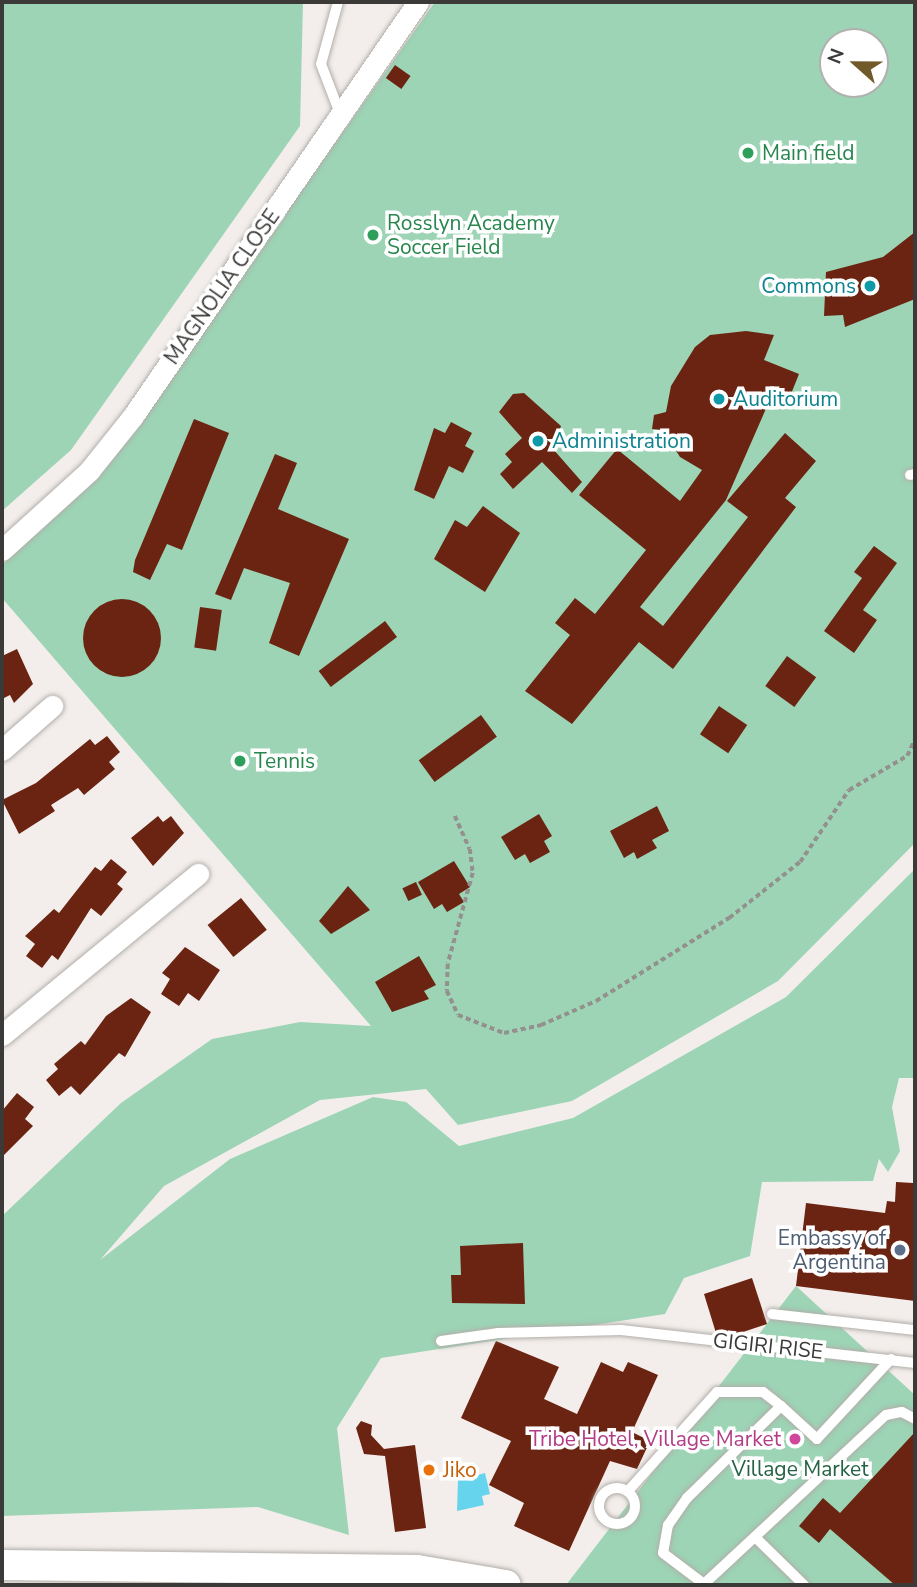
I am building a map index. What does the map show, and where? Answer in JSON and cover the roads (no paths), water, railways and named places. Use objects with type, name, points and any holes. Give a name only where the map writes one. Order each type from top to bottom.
[{"type":"main road","points":[[2,1565],[417,1570],[506,1585]]},
{"type":"street","name":"MAGNOLIA CLOSE","points":[[2,550],[89,471],[133,416],[418,2]]},
{"type":"street","points":[[2,751],[52,706]]},
{"type":"street","points":[[2,1035],[198,874]]},
{"type":"lane","points":[[338,2],[321,64],[341,116]]},
{"type":"lane","points":[[772,1314],[915,1330]]},
{"type":"lane","name":"GIGIRI RISE","points":[[441,1341],[498,1333],[621,1330],[915,1363]]},
{"type":"lane","points":[[628,1491],[717,1392],[763,1392],[817,1439],[891,1359]]},
{"type":"lane","points":[[780,1406],[668,1525],[663,1553],[705,1585],[886,1415],[902,1412],[915,1419]]},
{"type":"lane","points":[[755,1537],[804,1585]]},
{"type":"water","points":[[485,1473],[490,1494],[482,1496],[484,1505],[457,1511],[458,1480]]},
{"type":"place","name":"Main field","points":[[748,153]]},
{"type":"place","name":"Rosslyn Academy Soccer Field","points":[[373,235]]},
{"type":"place","name":"Commons","points":[[870,286]]},
{"type":"place","name":"Auditorium","points":[[719,399]]},
{"type":"place","name":"Administration","points":[[538,441]]},
{"type":"place","name":"Tennis","points":[[240,761]]},
{"type":"place","name":"Embassy of Argentina","points":[[900,1250]]},
{"type":"place","name":"Tribe Hotel, Village Market","points":[[795,1439]]},
{"type":"place","name":"Jiko","points":[[429,1470]]},
{"type":"park label","name":"Village Market","points":[[800,1469]]}]
